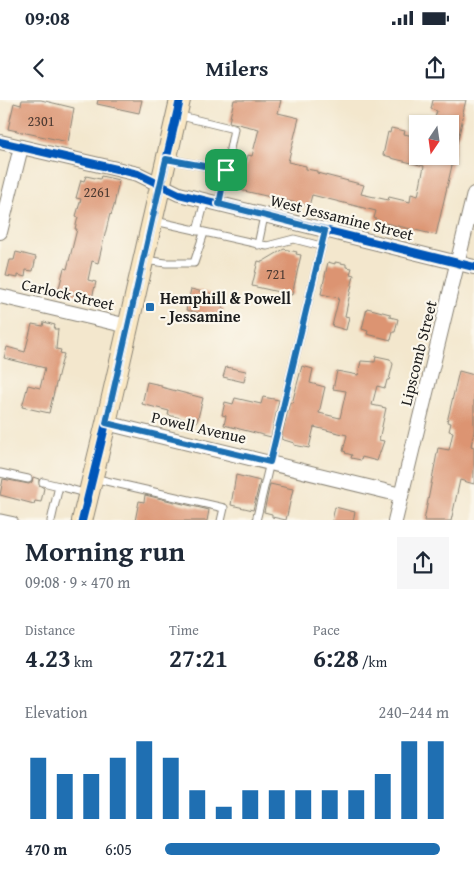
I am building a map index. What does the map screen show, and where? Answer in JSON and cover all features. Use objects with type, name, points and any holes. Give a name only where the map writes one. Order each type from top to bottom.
[{"type":"main road","points":[[82,520],[178,108]]},
{"type":"street","name":"West Jessamine Street","points":[[0,142],[138,174],[179,194],[474,267]]},
{"type":"street","points":[[0,232],[21,147]]},
{"type":"street","name":"Lipscomb Street","points":[[396,520],[474,194]]},
{"type":"street","name":"Carlock Street","points":[[0,296],[128,326]]},
{"type":"street","name":"Powell Avenue","points":[[106,423],[401,495]]},
{"type":"lane","points":[[143,260],[166,263],[194,263],[200,232],[226,170],[234,130],[178,108]]},
{"type":"lane","points":[[166,159],[226,170]]},
{"type":"lane","points":[[258,244],[264,216]]},
{"type":"lane","points":[[152,220],[267,246],[294,239],[321,246]]},
{"type":"lane","points":[[256,520],[325,231]]},
{"type":"lane","points":[[0,473],[28,479]]},
{"type":"lane","points":[[43,482],[60,486],[90,486],[224,508],[222,520]]},
{"type":"lane","points":[[52,520],[60,486]]},
{"type":"lane","points":[[0,518],[14,520]]},
{"type":"building","points":[[22,100],[41,100],[74,108],[68,142],[8,129],[14,103],[21,105]]},
{"type":"building","points":[[98,100],[142,100],[139,113],[97,104]]},
{"type":"building","points":[[234,100],[281,100],[278,113],[299,118],[288,162],[306,166],[306,169],[317,171],[317,173],[364,185],[361,194],[388,200],[389,197],[410,202],[411,194],[418,196],[424,166],[420,165],[452,165],[436,235],[381,222],[374,218],[376,211],[312,195],[309,206],[240,190],[248,155],[252,156],[259,129],[229,122]]},
{"type":"building","points":[[433,100],[466,100],[459,135],[459,115],[436,115],[437,111],[431,109]]},
{"type":"building","points":[[391,128],[405,131],[404,134],[409,135],[409,162],[383,155],[388,132],[390,133]]},
{"type":"building","points":[[86,176],[100,179],[101,176],[119,180],[114,206],[110,214],[98,263],[92,261],[88,280],[96,282],[92,298],[58,292],[64,268],[67,269],[77,229],[75,229],[78,217],[76,216],[81,199],[76,198],[81,180],[84,181]]},
{"type":"building","points":[[284,249],[301,255],[292,295],[252,286],[258,261],[262,262]]},
{"type":"building","points":[[16,252],[36,257],[33,271],[26,270],[25,277],[18,275],[18,278],[6,276],[10,260],[14,260]]},
{"type":"building","points":[[328,262],[346,264],[346,267],[352,268],[350,274],[354,275],[345,316],[349,317],[346,330],[332,326],[339,298],[321,294]]},
{"type":"building","points":[[191,289],[224,297],[222,318],[186,310]]},
{"type":"building","points":[[367,308],[390,314],[390,317],[398,319],[391,340],[367,334],[368,331],[362,329]]},
{"type":"building","points":[[44,322],[55,325],[54,329],[58,329],[56,349],[61,350],[60,353],[64,354],[49,413],[22,407],[28,385],[40,388],[45,368],[4,358],[7,347],[25,352],[32,324],[43,326]]},
{"type":"building","points":[[376,356],[390,359],[393,364],[385,388],[377,386],[372,405],[386,408],[379,440],[384,441],[377,461],[362,457],[361,460],[351,458],[352,455],[343,451],[347,435],[314,427],[309,448],[294,445],[294,443],[281,439],[290,402],[292,403],[302,366],[313,369],[310,383],[325,387],[319,413],[340,418],[346,391],[333,389],[337,371],[358,375],[361,361],[375,362]]},
{"type":"building","points":[[226,367],[246,371],[244,382],[223,377]]},
{"type":"building","points":[[459,371],[474,375],[474,432],[471,446],[474,447],[474,484],[460,480],[451,520],[424,520],[438,448],[449,450],[453,432],[449,431],[451,423],[447,422]]},
{"type":"building","points":[[147,382],[203,398],[197,422],[168,415],[169,411],[142,404]]},
{"type":"building","points":[[263,397],[279,400],[271,437],[224,425],[226,416],[222,415],[225,402],[233,404],[235,398],[261,404]]},
{"type":"building","points":[[236,475],[260,481],[253,510],[231,505]]},
{"type":"building","points":[[33,477],[39,479],[39,485],[44,488],[41,502],[35,501],[34,504],[0,495],[3,479],[29,484],[32,482]]},
{"type":"building","points":[[270,484],[293,489],[286,520],[272,517],[272,514],[264,512]]},
{"type":"building","points":[[145,495],[209,510],[207,520],[135,520],[139,501],[144,502]]},
{"type":"building","points":[[335,507],[355,512],[353,520],[332,520]]},
{"type":"cycle path","points":[[82,520],[180,100]]},
{"type":"cycle path","points":[[0,142],[138,174],[179,194],[474,267]]},
{"type":"place","name":"Hemphill & Powell - Jessamine","points":[[150,307]]},
{"type":"route","points":[[166,159],[226,170],[219,204],[325,231],[270,462],[106,423],[166,159]]}]
